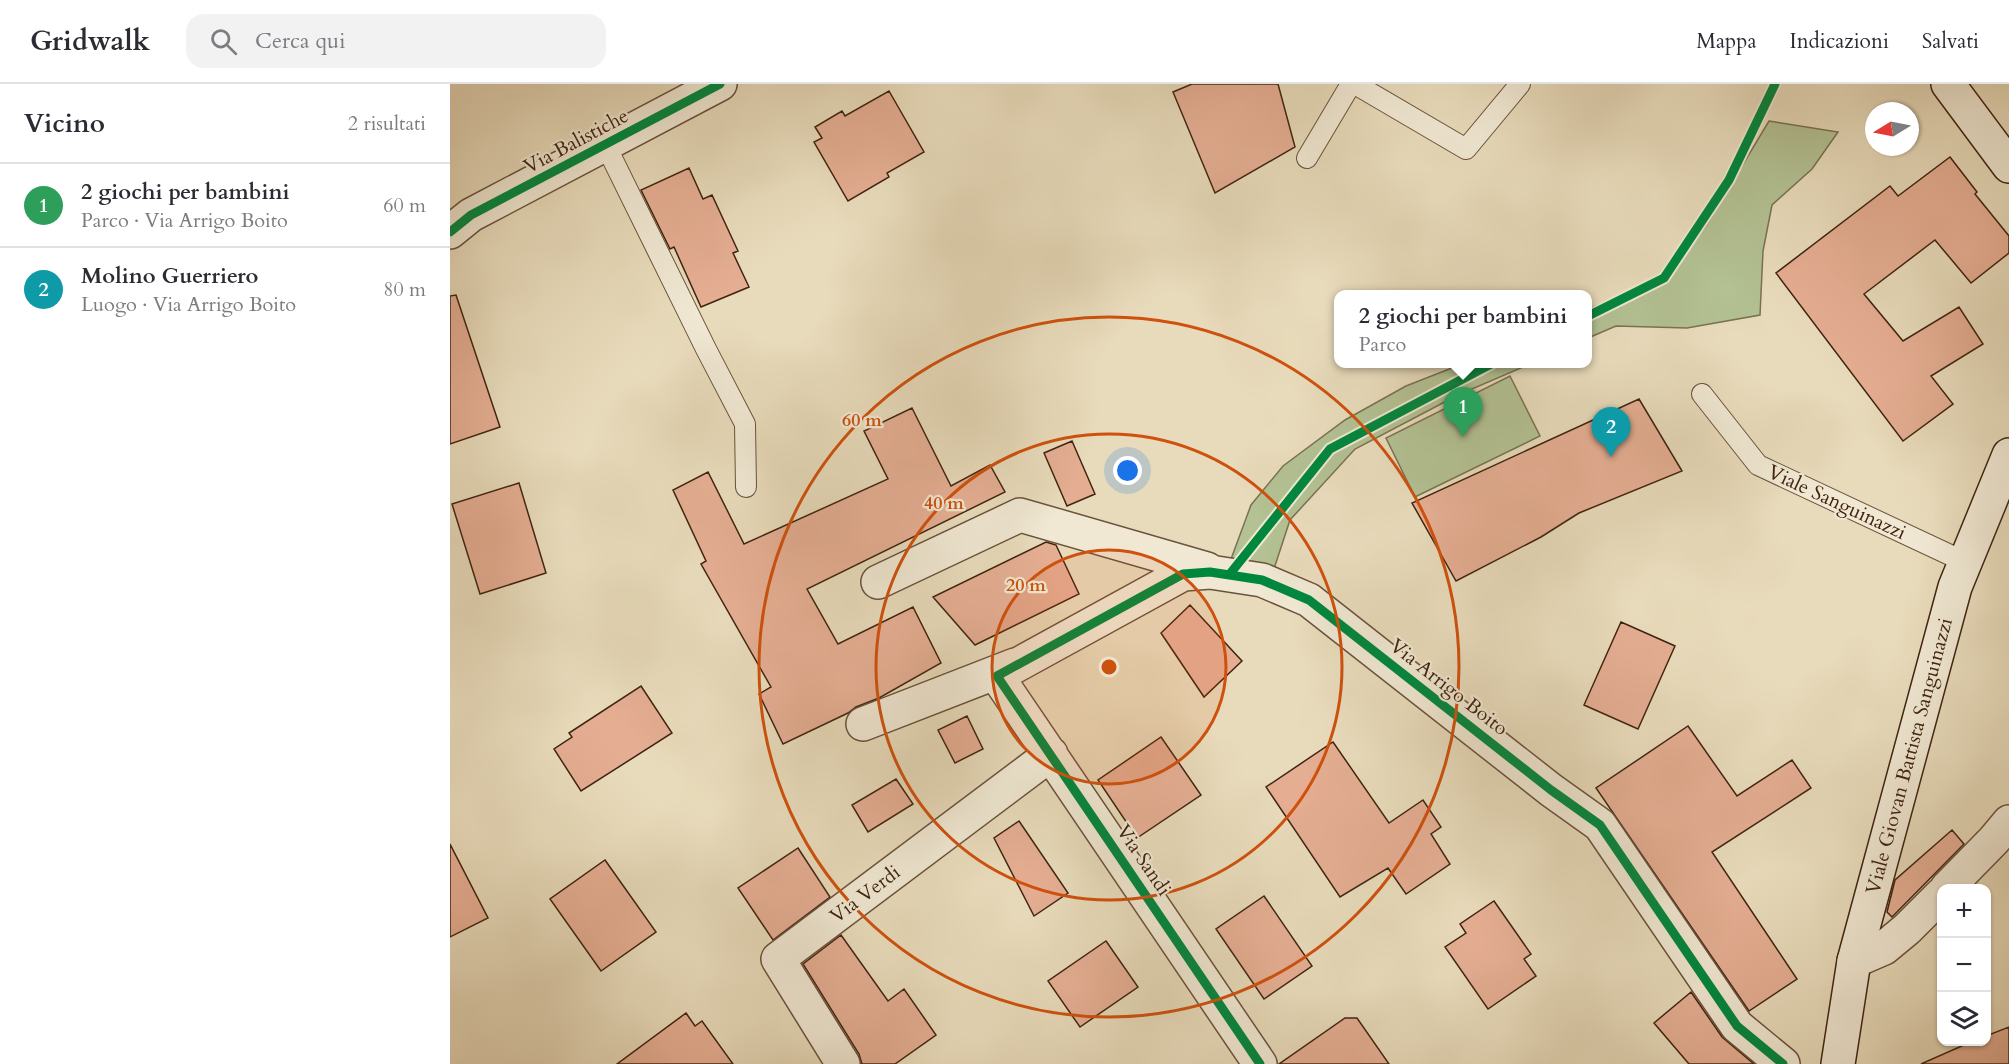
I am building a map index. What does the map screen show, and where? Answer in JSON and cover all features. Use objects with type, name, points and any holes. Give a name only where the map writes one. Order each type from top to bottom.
[{"type":"street","name":"Via Balistiche","points":[[450,232],[471,215],[720,84]]},
{"type":"street","points":[[1948,84],[2009,166]]},
{"type":"street","name":"Viale Giovan Battista Sanguinazzi","points":[[1838,1064],[1854,961],[1955,587],[2009,455]]},
{"type":"street","name":"Via Arrigo Boito","points":[[878,582],[1020,515],[1229,575]]},
{"type":"street","name":"Via Arrigo Boito","points":[[863,724],[1008,670],[1183,574],[1210,572],[1262,580],[1309,600],[1600,825],[1737,1026],[1783,1064]]},
{"type":"street","name":"Via Sandi","points":[[1008,670],[1051,754],[1260,1064]]},
{"type":"street","name":"Via Verdi","points":[[843,1064],[778,959],[1051,754]]},
{"type":"street","points":[[1951,884],[2009,822]]},
{"type":"street","points":[[1854,961],[1884,948],[1937,898]]},
{"type":"lane","points":[[1307,158],[1353,84],[1466,149],[1520,84]]},
{"type":"lane","points":[[606,146],[705,349],[745,424],[746,487]]},
{"type":"lane","name":"Viale Sanguinazzi","points":[[1702,394],[1758,465],[1965,562]]},
{"type":"green space","points":[[1769,121],[1838,132],[1812,169],[1772,205],[1763,251],[1760,315],[1687,328],[1616,326],[1592,336],[1592,307],[1667,278],[1707,224]]},
{"type":"green space","points":[[1452,368],[1521,368],[1458,395],[1355,449],[1290,520],[1272,575],[1231,559],[1251,505],[1283,466],[1345,420],[1406,386]]},
{"type":"green space","points":[[1510,376],[1540,436],[1415,497],[1386,438]]},
{"type":"building","points":[[1192,84],[1278,84],[1295,147],[1215,193],[1173,92]]},
{"type":"building","points":[[889,91],[924,152],[887,173],[889,177],[848,201],[814,142],[822,138],[815,127],[842,111],[845,116]]},
{"type":"building","points":[[1950,157],[1977,192],[1975,194],[2009,236],[2009,253],[1971,283],[1935,240],[1864,294],[1903,341],[1959,307],[1983,344],[1931,376],[1953,404],[1903,441],[1776,273],[1890,186],[1898,196]]},
{"type":"building","points":[[689,168],[703,199],[712,195],[738,251],[733,253],[749,287],[701,307],[674,247],[670,249],[641,190]]},
{"type":"building","points":[[456,295],[500,427],[450,444],[450,296]]},
{"type":"building","points":[[1639,399],[1682,471],[1579,513],[1541,537],[1456,581],[1412,503]]},
{"type":"building","points":[[912,408],[951,486],[990,465],[1005,492],[807,589],[838,644],[913,607],[941,663],[879,698],[856,707],[783,744],[759,694],[771,687],[701,564],[706,561],[673,490],[708,472],[744,544],[888,479],[864,431]]},
{"type":"building","points":[[1072,441],[1095,494],[1067,506],[1044,453]]},
{"type":"building","points":[[519,483],[546,573],[480,594],[452,504]]},
{"type":"building","points":[[1046,542],[1056,545],[1079,594],[975,645],[933,597]]},
{"type":"building","points":[[1190,605],[1242,661],[1204,697],[1161,633]]},
{"type":"building","points":[[1621,622],[1675,646],[1638,729],[1584,705]]},
{"type":"building","points":[[641,686],[672,733],[581,791],[554,749],[572,737],[569,733]]},
{"type":"building","points":[[967,716],[983,749],[955,763],[938,730]]},
{"type":"building","points":[[1688,726],[1737,796],[1792,760],[1811,788],[1712,852],[1797,979],[1749,1011],[1596,788]]},
{"type":"building","points":[[1161,737],[1201,795],[1137,838],[1098,780]]},
{"type":"building","points":[[1333,742],[1389,823],[1423,800],[1441,827],[1431,834],[1450,864],[1406,894],[1388,868],[1340,897],[1266,787]]},
{"type":"building","points":[[896,779],[913,804],[868,832],[852,805]]},
{"type":"building","points":[[1019,821],[1068,893],[1034,916],[994,838]]},
{"type":"building","points":[[1952,830],[1964,844],[1892,917],[1887,912],[1895,880]]},
{"type":"building","points":[[450,844],[488,918],[450,937]]},
{"type":"building","points":[[798,848],[830,897],[773,940],[738,888]]},
{"type":"building","points":[[605,860],[656,932],[601,971],[550,899]]},
{"type":"building","points":[[1264,896],[1312,966],[1264,999],[1216,929]]},
{"type":"building","points":[[1494,901],[1531,954],[1524,959],[1536,976],[1488,1009],[1445,947],[1466,933],[1460,924]]},
{"type":"building","points":[[841,935],[888,1001],[904,989],[936,1035],[895,1064],[862,1064],[859,1054],[803,964]]},
{"type":"building","points":[[1106,941],[1138,987],[1080,1027],[1048,981]]},
{"type":"building","points":[[1691,992],[1722,1037],[1754,1064],[1689,1064],[1654,1023]]},
{"type":"building","points":[[686,1013],[695,1026],[702,1021],[733,1064],[617,1064]]},
{"type":"building","points":[[1345,1018],[1357,1018],[1389,1064],[1279,1064]]},
{"type":"building","points":[[2009,1027],[2009,1064],[1921,1064],[1962,1046],[1991,1046],[1991,1034]]},
{"type":"cycle path","points":[[450,232],[471,215],[720,84]]},
{"type":"cycle path","points":[[1592,314],[1664,278],[1729,180],[1775,84]]},
{"type":"cycle path","points":[[1229,575],[1330,449],[1483,368]]},
{"type":"cycle path","points":[[1260,1064],[997,676],[1183,574],[1210,572],[1262,580],[1309,600],[1551,790],[1600,825],[1737,1026],[1783,1064]]},
{"type":"place","name":"2 giochi per bambini","points":[[1463,437]]},
{"type":"place","name":"Molino Guerriero","points":[[1611,457]]}]
